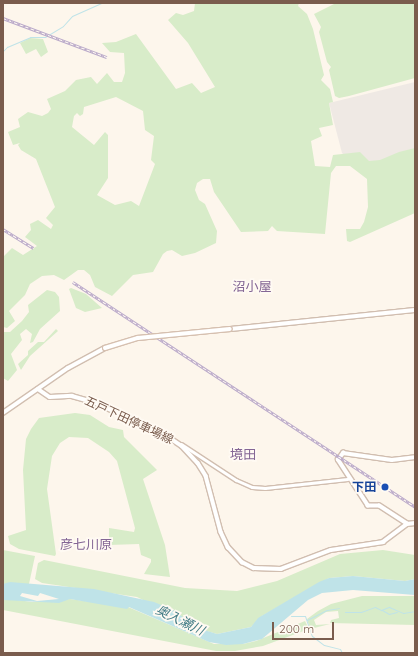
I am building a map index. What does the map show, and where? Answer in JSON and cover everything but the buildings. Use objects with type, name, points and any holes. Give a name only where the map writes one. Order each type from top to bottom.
[{"type":"main road","points":[[3,413],[68,368],[105,348],[138,338],[415,310]]},
{"type":"main road","name":"五戸下田停車場線","points":[[38,389],[45,396],[72,396],[88,400],[161,432],[179,443],[198,462],[209,484],[225,542],[236,557],[254,568],[281,569],[331,550],[383,542],[407,524]]},
{"type":"main road","points":[[415,457],[392,460],[343,453],[338,460],[348,479],[368,506],[379,506],[407,524],[415,523]]},
{"type":"street","points":[[179,443],[242,483],[260,488],[348,479]]},
{"type":"street","points":[[198,462],[202,457]]},
{"type":"street","points":[[198,462],[206,461]]},
{"type":"shaded area","points":[[415,82],[415,150],[377,166],[346,157],[342,153],[329,103]]},
{"type":"green space","points":[[195,3],[299,3],[298,6],[307,14],[313,29],[324,75],[321,80],[330,89],[333,102],[329,103],[333,125],[319,128],[322,136],[311,141],[315,166],[330,167],[333,155],[360,152],[369,161],[380,160],[399,152],[415,148],[415,213],[350,242],[347,241],[346,229],[360,229],[364,222],[368,207],[367,179],[350,166],[336,166],[331,173],[325,234],[277,231],[272,226],[268,231],[241,232],[214,192],[210,179],[203,179],[197,183],[195,190],[199,200],[205,204],[217,231],[216,243],[195,253],[182,256],[172,250],[167,251],[163,254],[153,272],[133,275],[112,296],[95,287],[90,275],[84,270],[78,270],[64,280],[54,275],[42,276],[30,284],[25,295],[9,311],[15,321],[7,328],[3,327],[3,257],[12,248],[23,255],[37,246],[25,237],[31,230],[30,224],[38,220],[51,229],[53,225],[46,218],[55,207],[36,159],[21,150],[18,145],[20,143],[13,145],[8,132],[20,127],[18,119],[28,112],[42,116],[48,113],[51,109],[47,99],[65,91],[76,80],[91,77],[97,84],[107,73],[114,82],[122,82],[125,73],[124,53],[110,52],[102,43],[116,42],[136,34],[176,89],[192,83],[201,93],[215,87],[188,43],[168,20],[176,13],[183,15],[194,11]],"holes":[[[116,97],[143,111],[145,130],[154,136],[151,160],[155,164],[139,206],[131,201],[115,205],[97,195],[108,178],[108,135],[105,132],[94,145],[72,127],[74,116],[77,113],[80,116],[83,114],[84,107]]]},
{"type":"green space","points":[[336,3],[415,3],[415,78],[349,96],[339,98],[335,96],[329,70],[331,67],[327,62],[319,32],[321,27],[314,14]]},
{"type":"green space","points":[[30,38],[43,39],[48,52],[41,57],[36,49],[26,54],[20,43]]},
{"type":"green space","points":[[71,288],[86,294],[102,308],[85,312],[76,308],[69,289]]},
{"type":"green space","points":[[47,290],[55,292],[59,297],[60,311],[40,329],[33,342],[30,343],[32,334],[26,329],[20,334],[22,340],[11,354],[17,370],[8,381],[3,378],[3,332],[10,332],[22,321],[29,312],[28,305]]},
{"type":"green space","points":[[56,329],[58,331],[30,356],[21,370],[18,364],[28,355],[28,351],[38,342],[44,342]]},
{"type":"green space","points":[[75,413],[90,415],[109,427],[123,430],[124,437],[157,470],[143,479],[165,545],[170,577],[144,574],[151,562],[151,559],[141,555],[139,544],[109,545],[109,528],[134,532],[135,528],[117,461],[109,452],[88,438],[69,437],[60,443],[52,456],[47,489],[56,554],[55,556],[19,549],[10,544],[8,536],[26,530],[23,470],[26,439],[39,418]]},
{"type":"green space","points":[[3,550],[35,556],[29,584],[3,584]]},
{"type":"green space","points":[[383,550],[415,555],[415,579],[405,581],[353,576],[329,578],[262,616],[251,627],[217,634],[203,630],[137,597],[42,583],[35,579],[38,563],[44,560],[185,588],[237,591],[277,581],[340,554]]},
{"type":"green space","points":[[362,596],[415,596],[415,625],[330,623],[331,620],[339,618],[338,611],[326,612],[314,620],[316,625],[330,624],[310,629],[307,619],[318,611],[331,604]]},
{"type":"green space","points":[[10,599],[32,602],[70,599],[128,607],[214,644],[243,644],[256,641],[305,621],[309,629],[263,646],[235,651],[216,651],[3,610],[3,600]]},
{"type":"water","name":"奥入瀬川","points":[[353,576],[405,581],[415,579],[415,595],[353,590],[322,593],[308,600],[262,639],[243,644],[226,645],[209,642],[129,607],[127,609],[70,599],[59,603],[3,600],[3,584],[10,582],[94,589],[154,602],[173,610],[198,628],[217,634],[251,627],[258,618],[319,582],[329,578]],"holes":[[[22,593],[38,596],[40,593],[59,599],[37,601],[20,596]]]},
{"type":"waterway","points":[[3,51],[7,47],[30,37],[45,37],[63,26],[72,16],[101,3]]},
{"type":"waterway","points":[[345,612],[361,612],[375,607],[381,610],[389,607],[403,613],[415,611]]},
{"type":"waterway","points":[[307,620],[327,610],[339,608]]},
{"type":"waterway","points":[[382,610],[389,614],[397,612]]},
{"type":"waterway","points":[[291,616],[305,616],[312,636],[324,645],[340,649],[342,653]]},
{"type":"railway","points":[[3,18],[107,57]]},
{"type":"railway","points":[[3,229],[33,248]]},
{"type":"railway","points":[[73,282],[415,507]]},
{"type":"place","name":"下田","points":[[385,487]]},
{"type":"district","name":"沼小屋","points":[[252,286]]},
{"type":"district","name":"境田","points":[[243,454]]},
{"type":"district","name":"彦七川原","points":[[86,544]]}]
